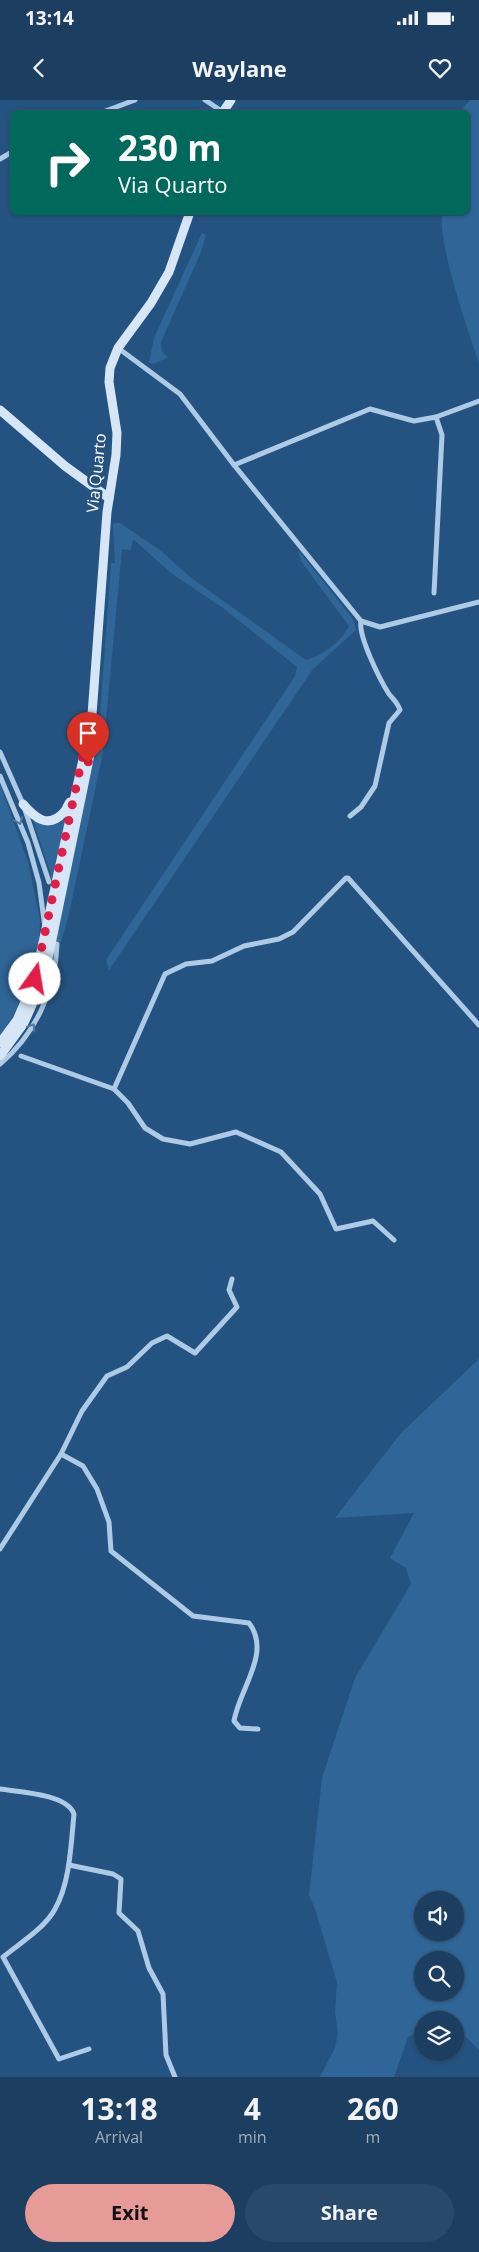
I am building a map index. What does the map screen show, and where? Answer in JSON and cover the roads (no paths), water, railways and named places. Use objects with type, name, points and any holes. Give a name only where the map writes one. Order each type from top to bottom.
[{"type":"street","points":[[108,110],[135,100]]},
{"type":"street","points":[[205,100],[220,110]]},
{"type":"street","name":"Via Quarto","points":[[0,1056],[24,1023],[44,978],[92,745],[91,728],[109,498],[117,444],[109,375],[118,348],[151,303],[169,272],[189,215]]},
{"type":"street","points":[[118,348],[180,394],[234,465],[361,621],[380,627],[479,602]]},
{"type":"street","points":[[234,465],[370,409],[414,420],[436,417],[479,401]]},
{"type":"street","points":[[0,410],[65,466],[109,498]]},
{"type":"street","points":[[434,593],[442,435],[436,417]]},
{"type":"street","points":[[350,816],[361,807],[375,786],[389,723],[400,710],[368,650],[360,627],[361,621]]},
{"type":"street","name":"Via Quarto","points":[[0,1043],[16,1020],[30,993],[39,964],[85,745],[91,728]]},
{"type":"street","points":[[0,752],[23,804],[49,882]]},
{"type":"street","points":[[0,776],[28,843],[39,883],[45,930]]},
{"type":"street","points":[[23,804],[36,818],[49,820],[63,813],[74,798]]},
{"type":"street","points":[[114,1089],[165,974],[186,964],[212,961],[244,946],[279,939],[293,932],[346,878],[479,1025]]},
{"type":"street","points":[[0,1064],[20,1045],[37,1018],[53,976],[57,944]]},
{"type":"street","points":[[20,1056],[114,1089],[128,1103],[145,1128],[163,1140],[190,1144],[236,1132],[281,1152],[320,1194],[336,1229],[373,1220],[394,1240]]},
{"type":"street","points":[[0,1549],[60,1454],[82,1411],[107,1376],[127,1368],[152,1343],[167,1336],[195,1353],[237,1307],[230,1290],[232,1280]]},
{"type":"street","points":[[60,1454],[83,1466],[97,1489],[109,1522],[112,1551],[125,1564],[193,1616],[249,1623],[257,1634],[258,1650],[234,1721],[240,1728],[258,1729]]},
{"type":"street","points":[[0,1789],[45,1796],[66,1803],[71,1807],[74,1814],[69,1865],[55,1910],[4,1957],[59,2059],[89,2049]]},
{"type":"street","points":[[69,1865],[113,1874],[121,1879],[119,1913],[138,1930],[148,1968],[163,1994],[166,2055],[175,2077]]},
{"type":"tunnel","points":[[57,929],[57,944]]}]
